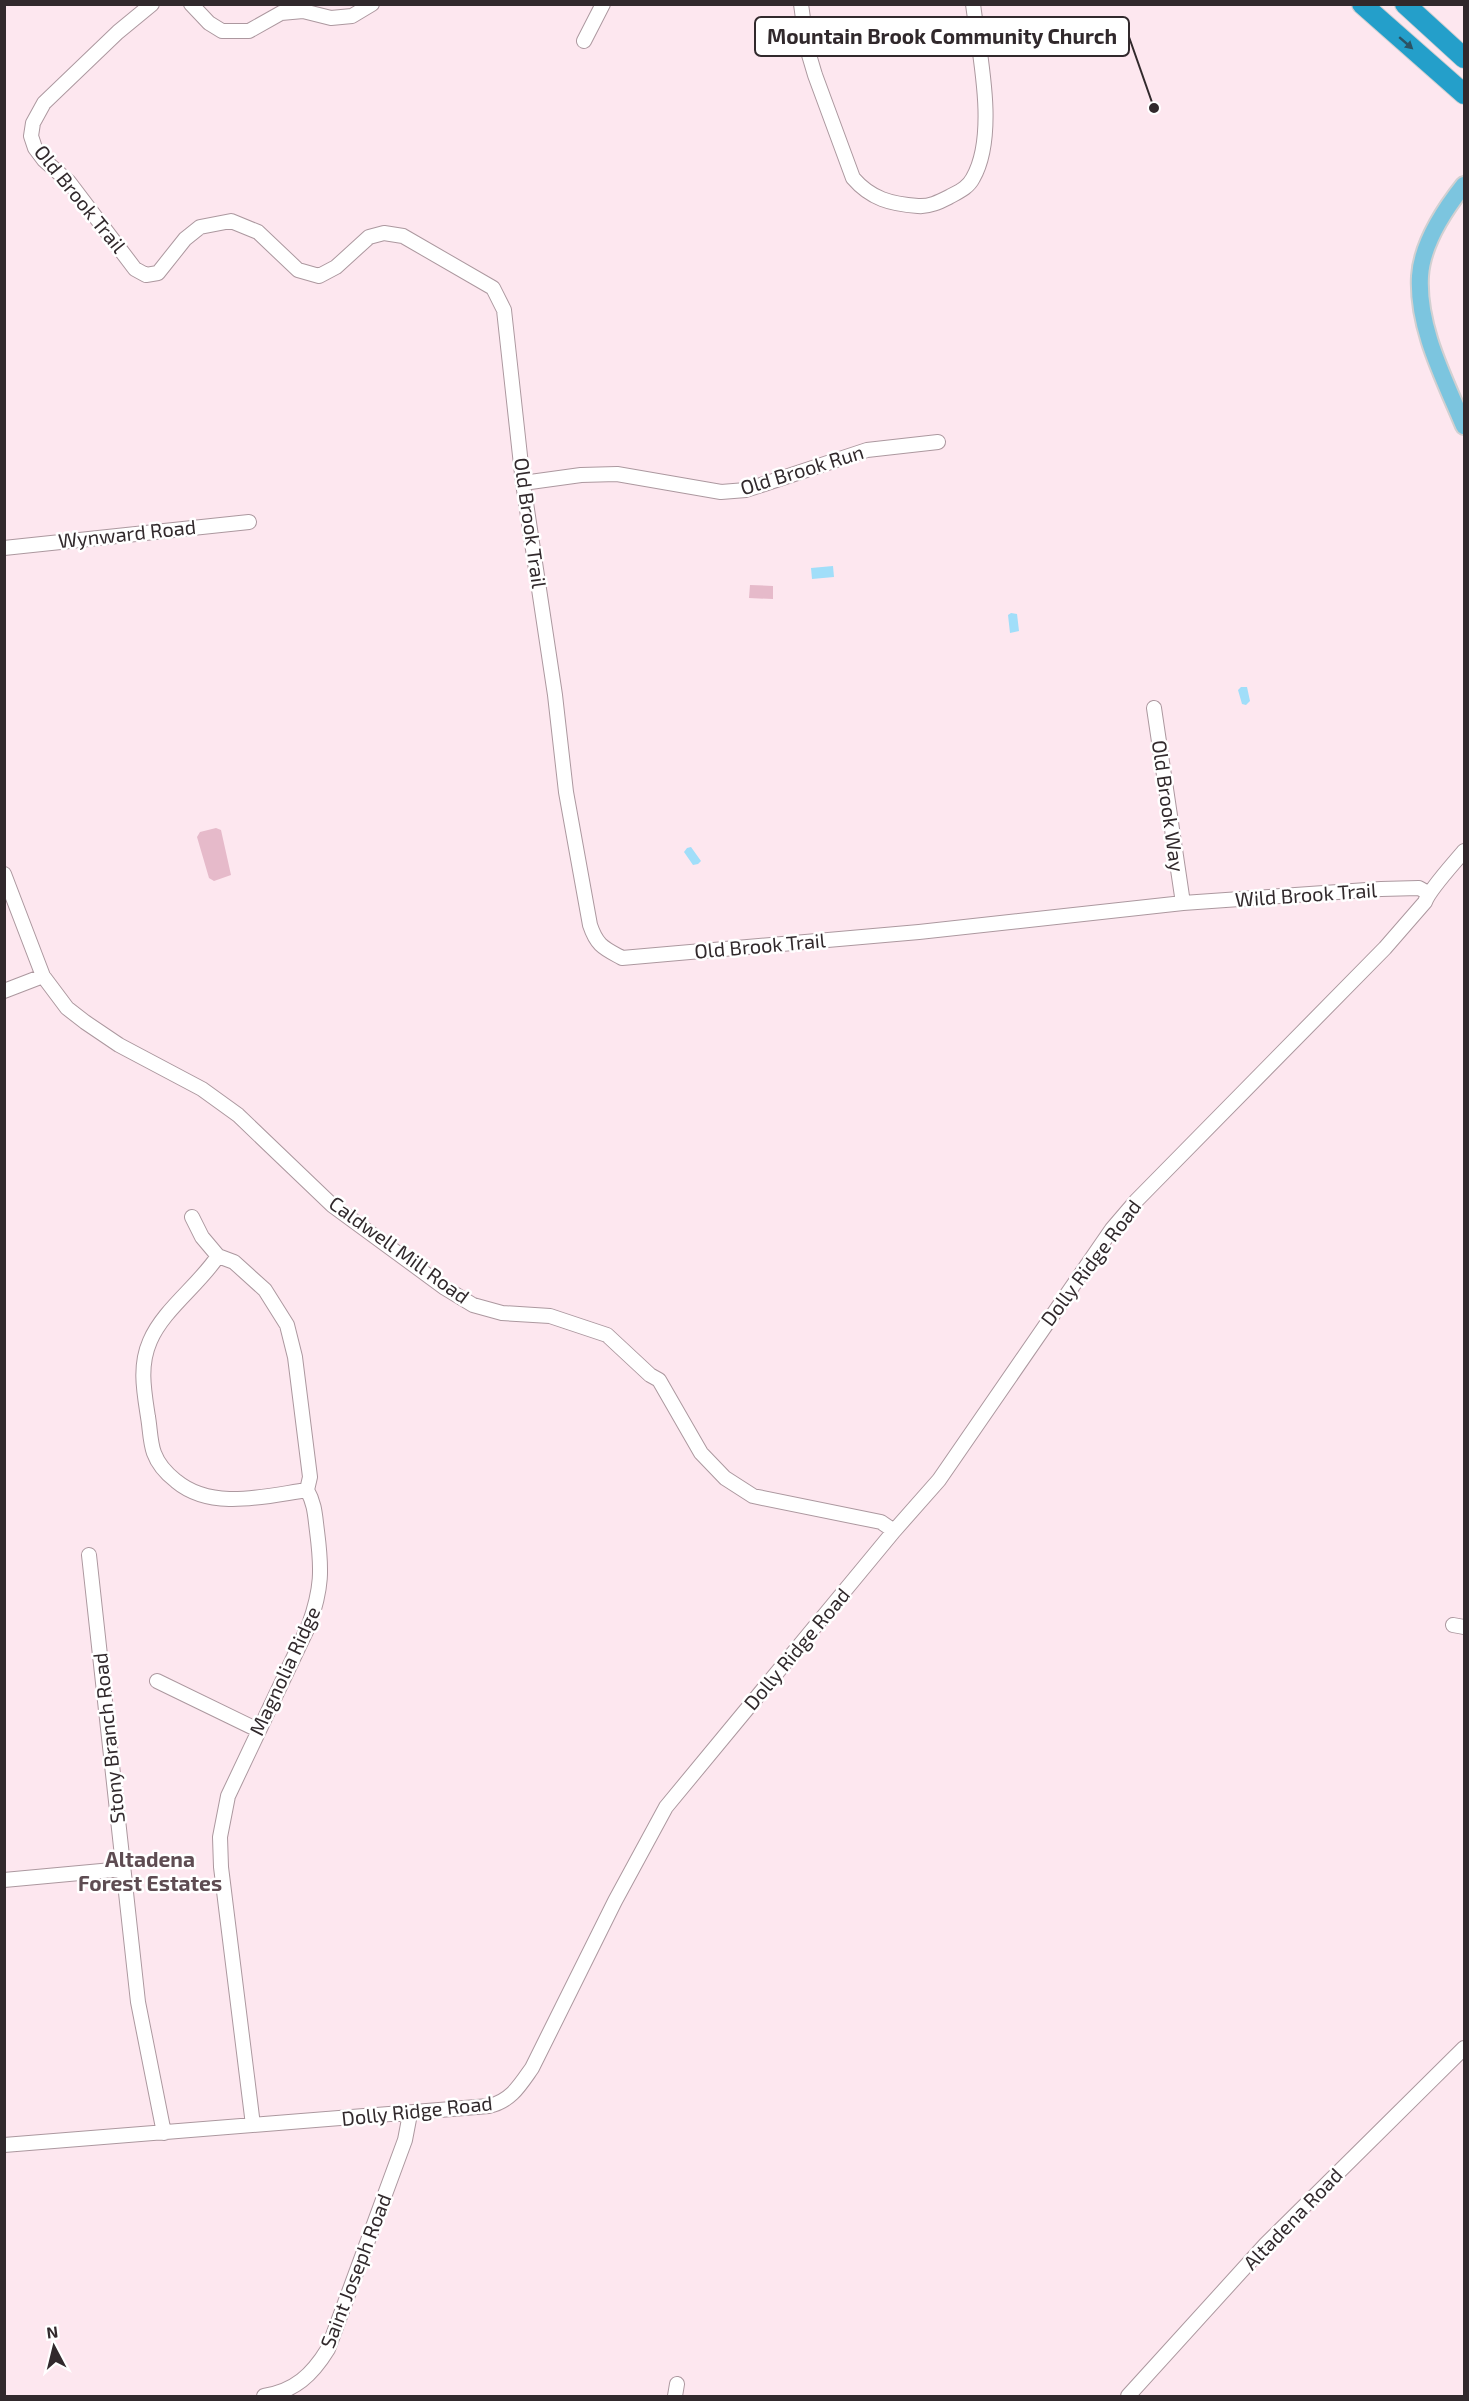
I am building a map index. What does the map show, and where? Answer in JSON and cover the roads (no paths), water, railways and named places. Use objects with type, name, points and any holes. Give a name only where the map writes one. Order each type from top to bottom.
[{"type":"highway","points":[[1362,4],[1462,94]]},
{"type":"highway","points":[[1405,4],[1464,58]]},
{"type":"main road","points":[[1464,185],[1437,228],[1425,255],[1420,274],[1424,318],[1464,426]]},
{"type":"street","name":"Old Brook Trail","points":[[152,4],[118,32],[44,103],[33,123],[32,136],[35,148],[44,160],[69,182],[135,269],[146,275],[158,273],[185,239],[201,227],[231,221],[258,232],[298,270],[319,276],[336,267],[369,237],[384,233],[403,236],[493,288],[504,310],[523,483],[573,832],[590,925],[601,947],[622,958],[901,933],[1183,903]]},
{"type":"street","points":[[191,4],[209,23],[222,31],[249,31],[280,13],[303,11],[331,18],[352,16],[372,4]]},
{"type":"street","points":[[584,41],[603,4]]},
{"type":"street","points":[[801,4],[807,48],[815,75],[853,178],[864,190],[876,198],[895,204],[923,206],[939,202],[966,188],[982,156],[985,100],[973,4]]},
{"type":"street","name":"Old Brook Run","points":[[523,483],[581,475],[617,474],[721,492],[746,490],[867,450],[938,442]]},
{"type":"street","name":"Wynward Road","points":[[4,548],[249,522]]},
{"type":"street","name":"Old Brook Way","points":[[1154,708],[1183,903]]},
{"type":"street","name":"Dolly Ridge Road","points":[[4,2145],[489,2106],[499,2104],[516,2092],[532,2068],[615,1901],[666,1806],[939,1480],[1101,1243],[1129,1209],[1384,948],[1425,902],[1428,893],[1437,886],[1464,851]]},
{"type":"street","name":"Caldwell Mill Road","points":[[4,874],[43,976],[67,1008],[119,1045],[202,1089],[238,1115],[332,1205],[445,1288],[472,1305],[502,1313],[550,1316],[608,1335],[650,1375],[659,1380],[701,1454],[725,1478],[753,1496],[881,1522],[894,1531]]},
{"type":"street","name":"Wild Brook Trail","points":[[1183,903],[1381,889],[1419,888],[1428,893]]},
{"type":"street","points":[[4,991],[43,976]]},
{"type":"street","name":"Magnolia Ridge","points":[[192,1217],[202,1237],[218,1256],[234,1262],[265,1290],[287,1325],[295,1357],[310,1477],[307,1490],[314,1502],[322,1572],[318,1600],[309,1625],[228,1796],[220,1837],[221,1867],[253,2125]]},
{"type":"street","points":[[218,1256],[206,1275],[165,1318],[150,1341],[141,1376],[154,1453],[167,1474],[184,1489],[206,1497],[236,1499],[307,1490]]},
{"type":"street","name":"Stony Branch Road","points":[[89,1555],[138,2002],[164,2133]]},
{"type":"street","points":[[157,1682],[258,1730]]},
{"type":"street","points":[[4,1880],[123,1869]]},
{"type":"street","name":"Altadena Road","points":[[1128,2397],[1266,2244],[1464,2048]]},
{"type":"street","name":"Saint Joseph Road","points":[[264,2397],[300,2383],[317,2368],[328,2349],[405,2140],[410,2114]]},
{"type":"water","points":[[833,566],[834,577],[812,579],[811,568]]},
{"type":"water","points":[[1017,614],[1019,631],[1010,633],[1008,615]]},
{"type":"water","points":[[1241,687],[1247,687],[1250,701],[1246,705],[1242,704],[1238,690]]},
{"type":"water","points":[[691,847],[701,861],[698,864],[693,865],[684,852]]},
{"type":"place","name":"Mountain Brook Community Church","points":[[1154,108]]},
{"type":"district","name":"Altadena Forest Estates","points":[[150,1872]]}]
